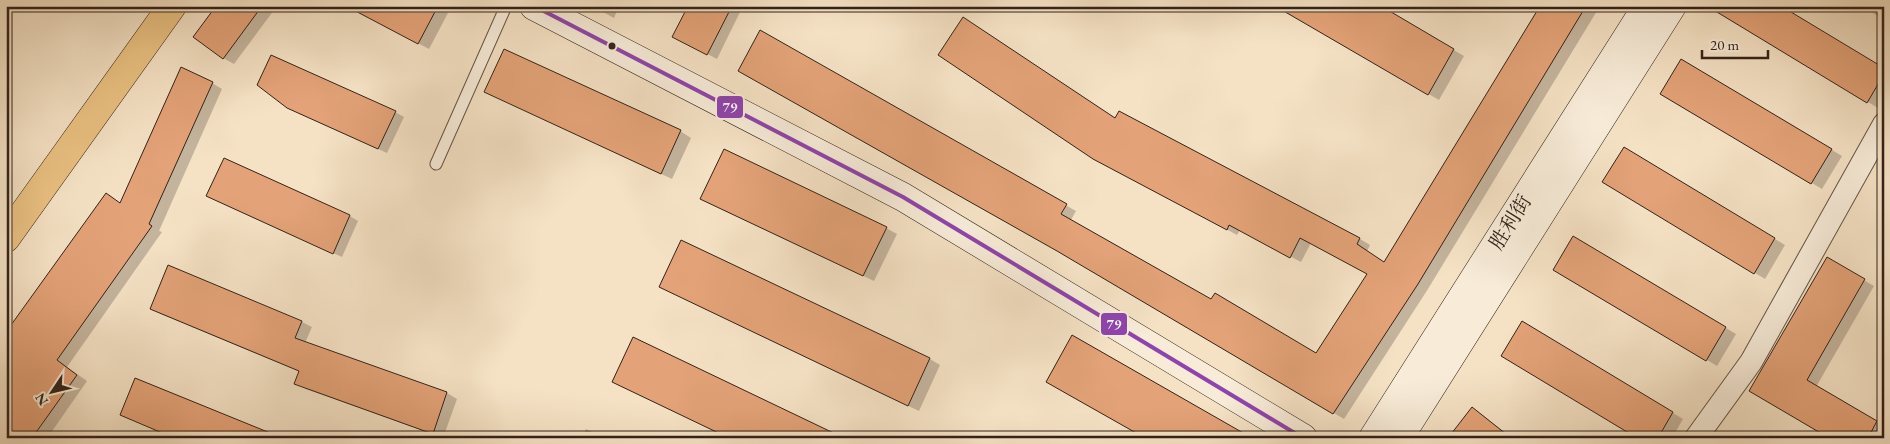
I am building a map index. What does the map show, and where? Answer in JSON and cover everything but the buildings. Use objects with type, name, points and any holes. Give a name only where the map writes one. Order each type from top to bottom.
[{"type":"main road","points":[[6,238],[172,6]]},
{"type":"street","points":[[534,6],[903,197],[1302,438]]},
{"type":"street","name":"胜利街","points":[[1373,438],[1647,6]]},
{"type":"street","name":"胜利街","points":[[1399,438],[1672,6]]},
{"type":"street","points":[[1696,438],[1752,362],[1884,124]]},
{"type":"lane","points":[[436,164],[506,6]]},
{"type":"transit line","name":"79","points":[[534,6],[903,197],[1303,438]]}]
